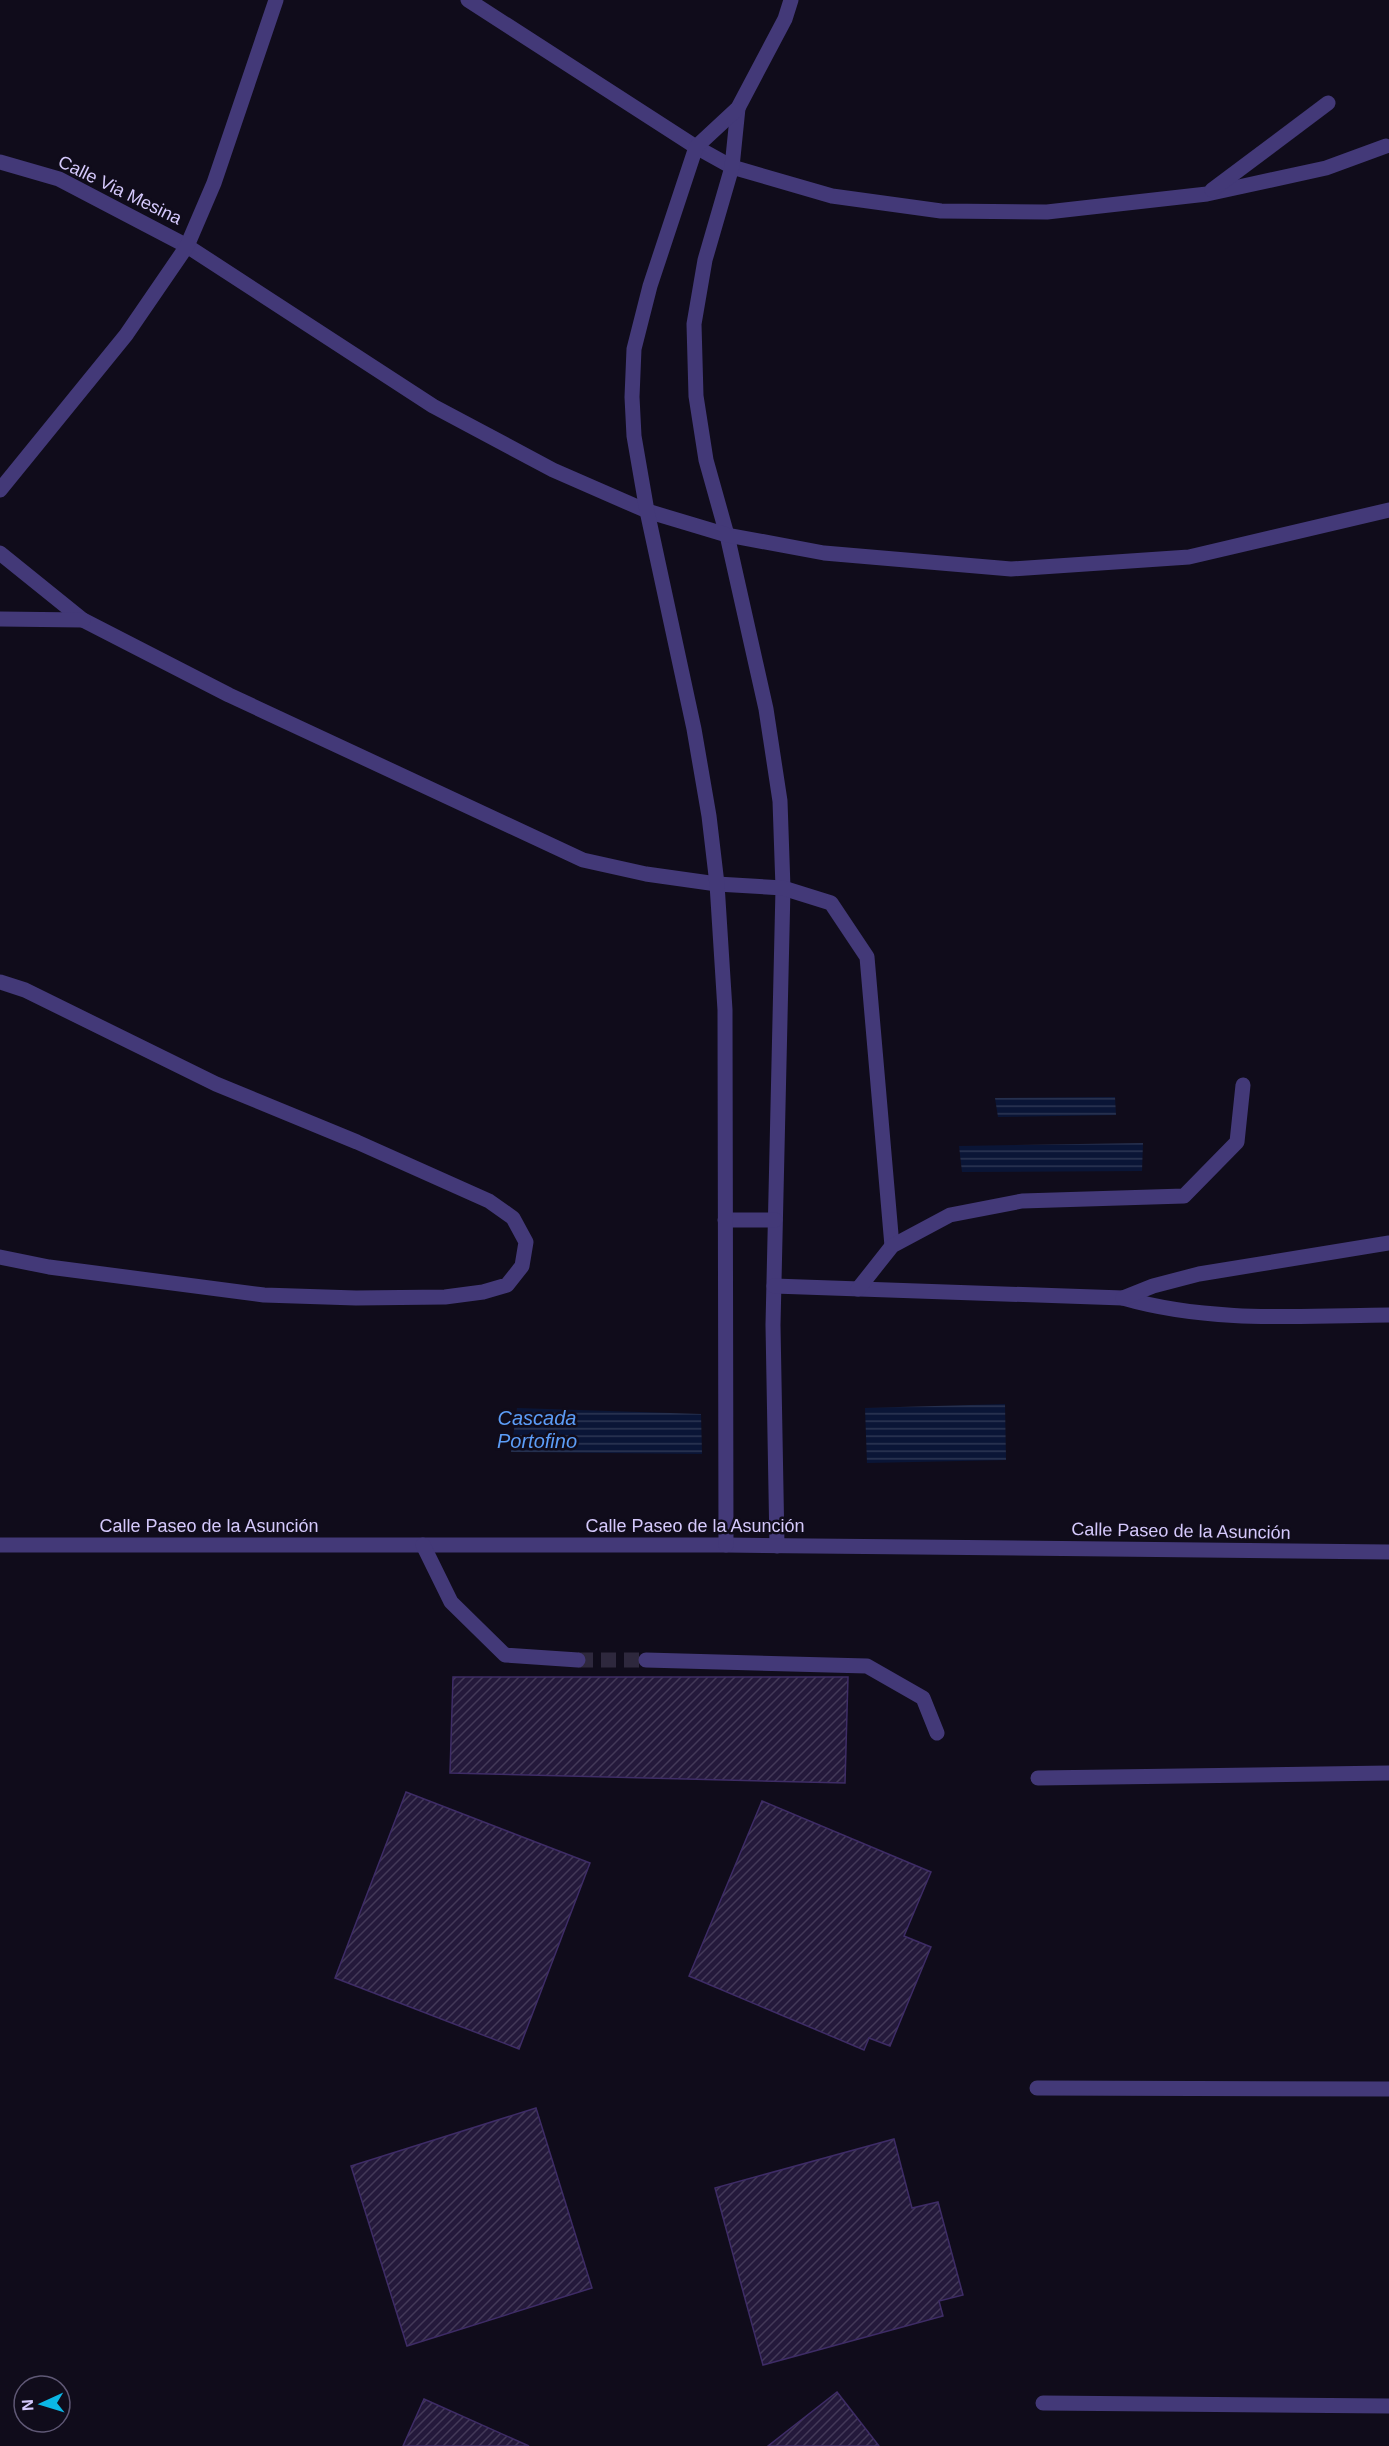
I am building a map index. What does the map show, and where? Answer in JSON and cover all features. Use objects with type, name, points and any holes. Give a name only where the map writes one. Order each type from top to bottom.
[{"type":"street","points":[[0,490],[126,335],[187,246],[214,183],[276,0]]},
{"type":"street","points":[[468,0],[696,147],[732,167],[832,196],[941,211],[1047,212],[1207,194],[1326,168],[1386,146]]},
{"type":"street","points":[[726,1545],[725,1010],[717,884],[709,816],[694,729],[647,511],[634,436],[632,397],[634,349],[650,286],[696,147],[738,108],[785,19],[791,0]]},
{"type":"street","points":[[1207,194],[1328,103]]},
{"type":"street","points":[[738,108],[732,167],[705,260],[694,324],[696,396],[706,460],[727,535],[766,709],[780,801],[783,888],[774,1286],[777,1546]]},
{"type":"street","name":"Calle Via Mesina","points":[[0,162],[59,178],[187,246],[433,406],[553,470],[647,511],[727,535],[824,553],[1011,569],[1189,557],[1389,510]]},
{"type":"street","points":[[0,553],[83,620],[229,695],[583,860],[646,874],[717,884],[783,888],[831,903],[867,957],[892,1246]]},
{"type":"street","points":[[0,619],[83,620]]},
{"type":"street","points":[[0,982],[25,990],[216,1084],[357,1142],[489,1201],[513,1218],[526,1242],[522,1266],[507,1285],[483,1292],[445,1297],[356,1298],[264,1295],[49,1267],[0,1257]]},
{"type":"street","points":[[858,1289],[892,1246],[950,1215],[1022,1201],[1184,1196],[1237,1142],[1243,1085]]},
{"type":"street","points":[[724,1220],[775,1220]]},
{"type":"street","points":[[1123,1298],[1153,1286],[1199,1274],[1389,1243]]},
{"type":"street","points":[[774,1286],[1123,1298],[1152,1306],[1199,1314],[1389,1315]]},
{"type":"street","name":"Calle Paseo de la Asunción","points":[[0,1545],[726,1545],[1389,1552]]},
{"type":"street","points":[[423,1545],[451,1602],[505,1655],[578,1660]]},
{"type":"street","points":[[646,1660],[867,1666],[923,1698],[937,1733]]},
{"type":"street","points":[[1038,1778],[1389,1773]]},
{"type":"street","points":[[1037,2088],[1389,2089]]},
{"type":"street","points":[[1043,2403],[1389,2406]]},
{"type":"water","points":[[1115,1097],[1116,1115],[998,1117],[995,1098]]},
{"type":"water","points":[[1143,1143],[1142,1171],[962,1172],[959,1146]]},
{"type":"water","points":[[1005,1404],[1006,1460],[867,1463],[865,1408]]},
{"type":"water","name":"Cascada Portofino","points":[[517,1408],[701,1414],[702,1454],[511,1452]]},
{"type":"building","points":[[453,1677],[848,1677],[845,1783],[450,1773]]},
{"type":"building","points":[[406,1792],[590,1863],[519,2049],[335,1978]]},
{"type":"building","points":[[762,1801],[931,1872],[904,1936],[931,1947],[890,2046],[869,2038],[864,2050],[689,1976]]},
{"type":"building","points":[[536,2108],[592,2288],[407,2346],[351,2166]]},
{"type":"building","points":[[894,2139],[912,2208],[938,2202],[963,2295],[939,2301],[943,2316],[763,2365],[715,2188]]},
{"type":"building","points":[[837,2392],[879,2446],[768,2446]]},
{"type":"building","points":[[424,2399],[529,2446],[403,2446]]},
{"type":"tunnel","points":[[578,1660],[646,1660]]}]
